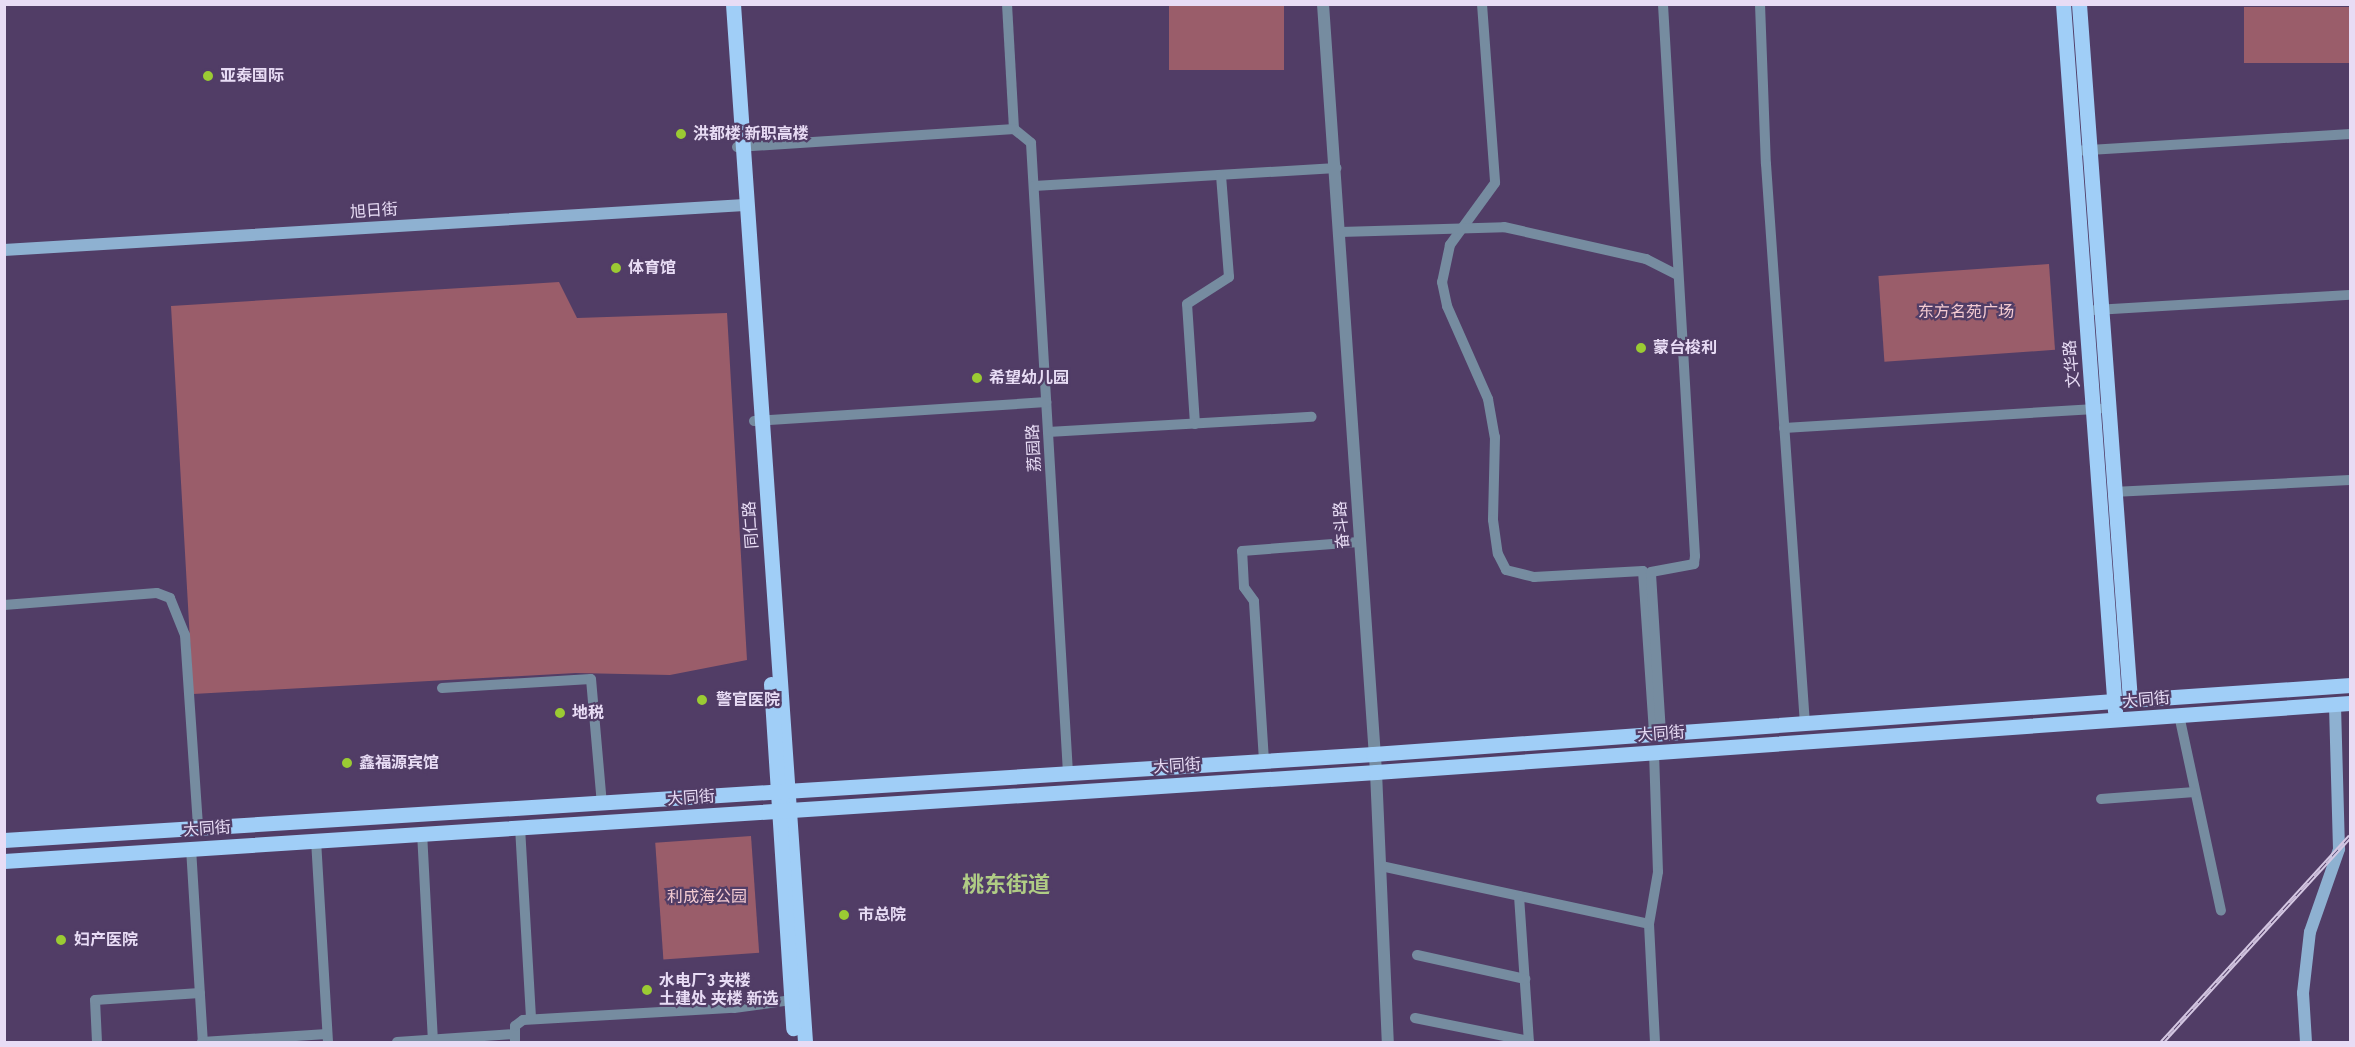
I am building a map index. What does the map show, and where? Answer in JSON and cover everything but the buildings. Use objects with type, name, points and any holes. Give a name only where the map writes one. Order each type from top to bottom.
[{"type":"main road","name":"同仁路","points":[[726,4],[739,147],[783,792],[805,1042]]},
{"type":"main road","name":"同仁路","points":[[733,4],[739,147]]},
{"type":"main road","name":"文华路","points":[[2063,4],[2085,311],[2113,492],[2122,701]]},
{"type":"main road","name":"文华路","points":[[2079,4],[2101,309],[2101,409],[2124,720]]},
{"type":"main road","name":"旭日街","points":[[4,250],[743,205]]},
{"type":"main road","name":"大同街","points":[[4,840],[1373,754],[2350,685]]},
{"type":"main road","name":"大同街","points":[[4,861],[422,832],[1376,772],[2343,703]]},
{"type":"main road","points":[[2306,1042],[2303,993],[2310,932],[2340,849],[2343,703]]},
{"type":"main road","name":"同仁路","points":[[785,809],[794,1042]]},
{"type":"street","points":[[739,147],[1014,129],[1007,4]]},
{"type":"street","name":"奋斗路","points":[[1323,4],[1376,772],[1381,866],[1381,965],[1388,1042]]},
{"type":"street","points":[[1482,4],[1495,183],[1447,252],[1442,282],[1447,306],[1488,399],[1495,437],[1493,520],[1498,554],[1506,570],[1534,577],[1643,571],[1658,733]]},
{"type":"street","points":[[1658,733],[1651,572],[1694,564],[1695,556],[1663,4]]},
{"type":"street","points":[[1760,4],[1766,164],[1805,724]]},
{"type":"street","name":"荔园路","points":[[1014,129],[1031,143],[1068,774]]},
{"type":"street","points":[[2073,151],[2350,134]]},
{"type":"street","points":[[1034,186],[1336,168]]},
{"type":"street","points":[[1195,424],[1187,304],[1229,277],[1221,175]]},
{"type":"street","points":[[1340,232],[1464,225],[1504,227],[1563,238],[1646,260],[1677,275]]},
{"type":"street","points":[[2085,311],[2350,295]]},
{"type":"street","points":[[757,421],[1046,402]]},
{"type":"street","points":[[1784,428],[2101,409]]},
{"type":"street","points":[[1048,432],[1312,417]]},
{"type":"street","points":[[2113,492],[2350,480]]},
{"type":"street","points":[[1264,761],[1254,601],[1244,587],[1242,551],[1359,542]]},
{"type":"street","points":[[4,605],[157,593],[170,598],[185,635],[198,828]]},
{"type":"street","points":[[442,688],[591,679],[602,804]]},
{"type":"street","points":[[2179,715],[2221,911]]},
{"type":"street","points":[[1654,752],[1658,872],[1649,924],[1655,1042]]},
{"type":"street","points":[[2101,799],[2195,792]]},
{"type":"street","points":[[520,827],[531,1019]]},
{"type":"street","points":[[422,832],[433,1039]]},
{"type":"street","points":[[191,848],[202,1042],[327,1038],[316,840]]},
{"type":"street","points":[[1381,866],[1649,924]]},
{"type":"street","points":[[1415,1018],[1529,1042],[1519,896]]},
{"type":"street","points":[[1417,955],[1525,979]]},
{"type":"street","points":[[97,1042],[95,1000],[200,993]]},
{"type":"street","points":[[397,1042],[515,1038],[518,1022],[531,1019],[734,1008],[792,1000]]},
{"type":"green space","points":[[1169,5],[1284,5],[1284,70],[1169,70]]},
{"type":"green space","points":[[2244,7],[2350,7],[2350,63],[2244,63]]},
{"type":"green space","name":"东方名苑广场","points":[[2049,264],[2055,350],[1884,362],[1878,276]]},
{"type":"green space","points":[[559,282],[577,318],[727,313],[747,660],[670,675],[576,673],[193,694],[171,306]]},
{"type":"green space","name":"利成海公园","points":[[751,836],[759,953],[663,959],[655,843]]},
{"type":"railway","points":[[2162,1042],[2350,836]]},
{"type":"place","name":"亚泰国际","points":[[208,76]]},
{"type":"place","name":"洪都楼 新职高楼","points":[[681,134]]},
{"type":"place","name":"体育馆","points":[[616,268]]},
{"type":"place","name":"蒙台梭利","points":[[1641,348]]},
{"type":"place","name":"希望幼儿园","points":[[977,378]]},
{"type":"place","name":"警官医院","points":[[702,700]]},
{"type":"place","name":"地税","points":[[560,713]]},
{"type":"place","name":"鑫福源宾馆","points":[[347,763]]},
{"type":"place","name":"市总院","points":[[844,915]]},
{"type":"place","name":"妇产医院","points":[[61,940]]},
{"type":"place","name":"水电厂3 夹楼 土建处 夹楼 新选","points":[[647,990]]},
{"type":"district","name":"桃东街道","points":[[1006,885]]}]
